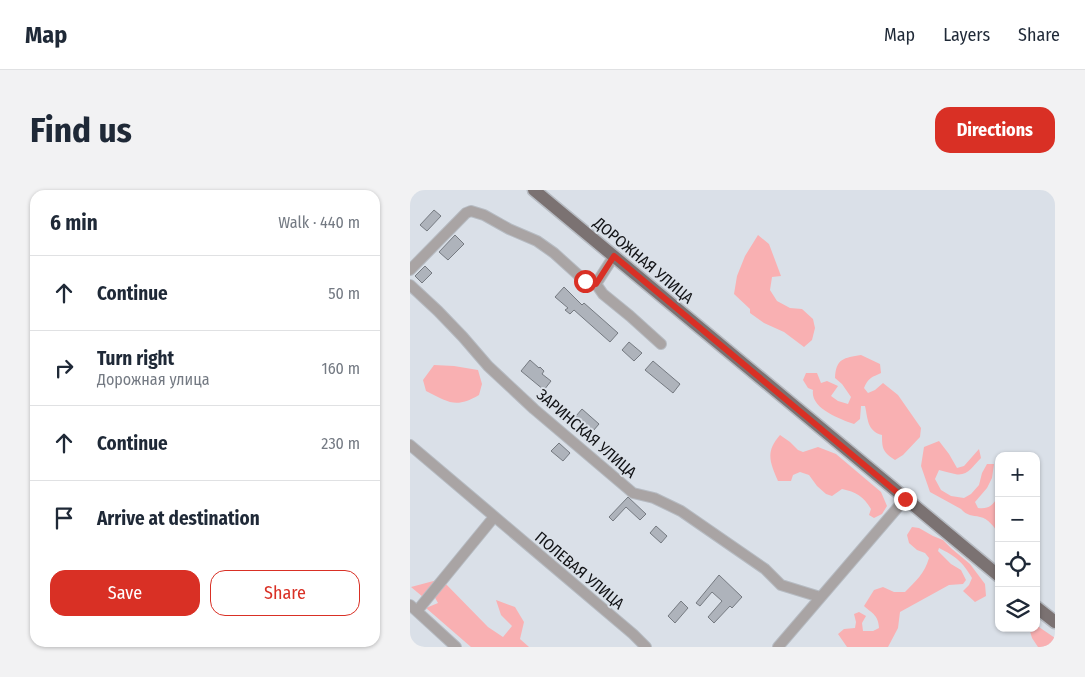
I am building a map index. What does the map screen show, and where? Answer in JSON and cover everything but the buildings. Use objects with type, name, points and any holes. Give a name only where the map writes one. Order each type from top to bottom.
[{"type":"main road","name":"ДОРОЖНАЯ УЛИЦА","points":[[534,190],[995,573]]},
{"type":"main road","points":[[1040,610],[1055,622]]},
{"type":"street","points":[[410,270],[466,213],[472,211],[484,215],[554,252],[585,281],[596,284],[603,294],[661,344]]},
{"type":"street","points":[[596,284],[614,256]]},
{"type":"street","name":"ЗАРИНСКАЯ УЛИЦА","points":[[410,285],[534,409],[633,493],[654,498],[681,511],[764,569],[781,584],[820,597]]},
{"type":"street","name":"ПОЛЕВАЯ УЛИЦА","points":[[410,445],[646,647]]},
{"type":"street","points":[[778,647],[905,499]]},
{"type":"street","points":[[456,647],[413,608],[494,517]]},
{"type":"shaded area","points":[[758,235],[769,244],[781,276],[772,277],[770,290],[777,301],[790,308],[802,309],[813,319],[815,328],[812,340],[804,347],[784,332],[764,323],[750,313],[750,309],[734,294],[737,276],[745,256]]},
{"type":"shaded area","points":[[861,355],[880,364],[881,373],[871,378],[864,388],[868,393],[883,383],[898,395],[921,428],[920,437],[903,455],[895,460],[884,450],[882,435],[873,431],[865,406],[861,406],[860,419],[854,424],[841,419],[827,412],[816,402],[813,390],[808,388],[803,380],[806,373],[817,373],[821,383],[827,381],[838,386],[831,396],[838,401],[848,404],[851,397],[835,378],[837,366],[846,358]]},
{"type":"shaded area","points":[[434,365],[478,370],[482,384],[479,395],[458,403],[447,401],[426,391],[423,380]]},
{"type":"shaded area","points":[[780,435],[803,452],[818,447],[836,454],[881,492],[887,506],[882,514],[874,518],[869,515],[871,509],[868,505],[859,495],[851,492],[842,489],[832,496],[826,494],[809,475],[800,472],[793,475],[791,481],[778,481],[770,457],[772,447]]},
{"type":"shaded area","points":[[939,441],[957,468],[964,466],[979,449],[981,458],[970,470],[963,474],[959,475],[939,470],[935,479],[941,490],[951,496],[964,498],[971,494],[979,485],[987,464],[994,464],[992,478],[987,488],[975,502],[978,508],[985,508],[995,502],[995,529],[986,519],[968,514],[930,492],[921,466],[924,447]]},
{"type":"shaded area","points":[[912,527],[919,528],[943,540],[970,564],[985,584],[986,596],[975,602],[963,591],[969,585],[972,578],[958,560],[939,548],[938,551],[951,564],[961,570],[966,580],[963,584],[949,585],[900,612],[898,628],[888,647],[847,647],[838,634],[844,629],[855,628],[854,614],[859,612],[866,616],[862,623],[863,631],[873,631],[879,628],[876,617],[864,606],[874,590],[883,587],[894,592],[905,592],[925,568],[929,558],[925,553],[917,550],[909,543],[907,535]]},
{"type":"shaded area","points":[[441,579],[488,627],[503,637],[512,626],[501,615],[496,600],[515,607],[524,622],[520,639],[529,647],[471,647],[426,608],[438,603],[434,596],[423,597],[411,587]]},
{"type":"shaded area","points":[[1040,628],[1055,638],[1055,647],[1038,647],[1030,632],[1040,632]]},
{"type":"route","points":[[585,281],[596,284],[614,256],[905,499]]}]
